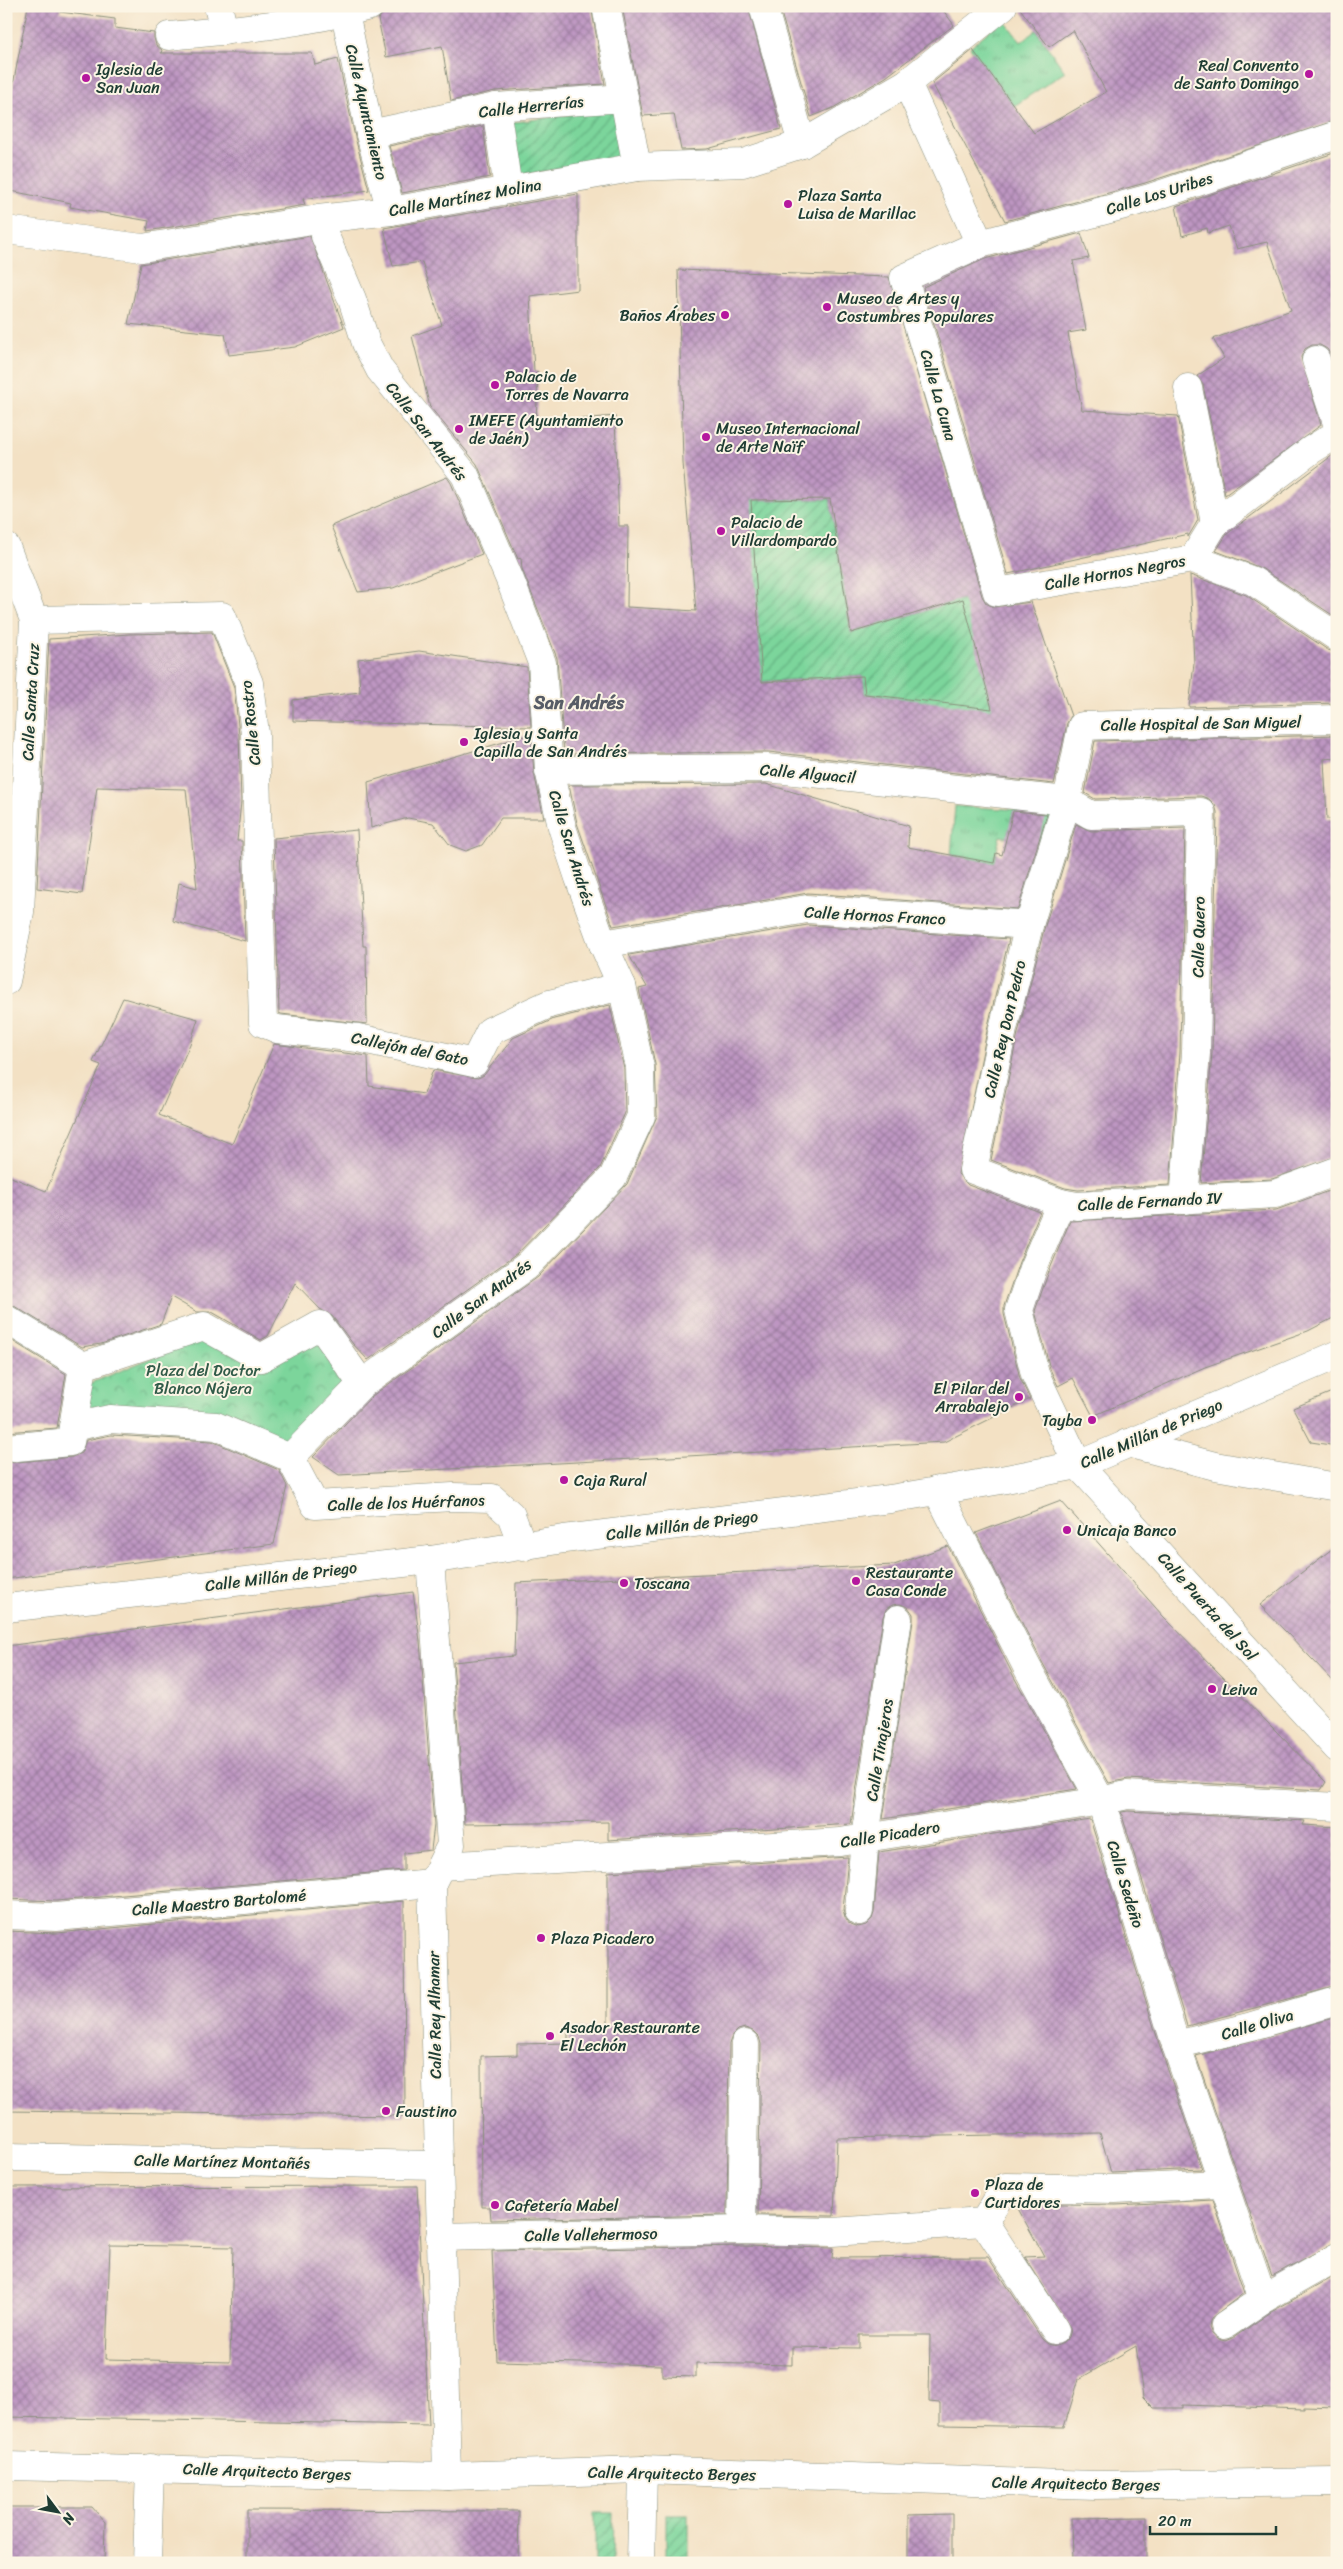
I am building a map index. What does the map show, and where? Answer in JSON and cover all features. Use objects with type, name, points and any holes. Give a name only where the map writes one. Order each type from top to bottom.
[{"type":"street","points":[[606,6],[637,167]]},
{"type":"street","points":[[763,6],[802,144]]},
{"type":"street","name":"Calle Martínez Molina","points":[[6,230],[142,248],[318,219],[391,211],[637,167],[743,163],[802,144],[907,83],[1002,6]]},
{"type":"street","points":[[169,36],[221,19],[358,10]]},
{"type":"street","name":"Calle Ayuntamiento","points":[[358,10],[370,134],[391,211]]},
{"type":"street","points":[[907,83],[980,244]]},
{"type":"street","name":"Calle Herrerías","points":[[370,134],[496,107],[624,98]]},
{"type":"street","points":[[496,107],[508,189]]},
{"type":"street","name":"Calle Los Uribes","points":[[980,244],[1150,198],[1337,135]]},
{"type":"street","name":"Calle San Andrés","points":[[290,1458],[362,1384],[527,1266],[612,1177],[641,1116],[640,1067],[622,986],[603,944],[562,826],[549,770],[542,663],[510,580],[465,475],[380,370],[366,343],[352,299],[325,236]]},
{"type":"street","name":"Calle La Cuna","points":[[980,244],[904,278],[997,592]]},
{"type":"street","points":[[1316,360],[1337,423]]},
{"type":"street","points":[[1188,388],[1215,523]]},
{"type":"street","name":"Calle Hornos Negros","points":[[997,592],[1193,559],[1215,523],[1310,450],[1337,434]]},
{"type":"street","name":"Calle Santa Cruz","points":[[6,547],[34,620],[20,912],[6,981]]},
{"type":"street","points":[[1193,559],[1253,582],[1337,637]]},
{"type":"street","name":"Calle Rostro","points":[[34,620],[222,616],[249,683],[255,734],[263,1023]]},
{"type":"street","name":"Calle Hospital de San Miguel","points":[[1066,801],[1082,726],[1337,719]]},
{"type":"street","name":"Calle Alguacil","points":[[549,770],[767,768],[1066,801]]},
{"type":"street","name":"Calle Rey Don Pedro","points":[[1060,1203],[973,1170],[1003,1029],[1029,925],[1066,801]]},
{"type":"street","name":"Calle Quero","points":[[1066,801],[1091,815],[1201,812],[1196,1053],[1184,1200]]},
{"type":"street","name":"Calle Hornos Franco","points":[[603,944],[806,909],[1029,925]]},
{"type":"street","name":"Callejón del Gato","points":[[263,1023],[277,1029],[358,1038],[474,1063],[490,1031],[550,1004],[622,986]]},
{"type":"street","name":"Calle de Fernando IV","points":[[1078,1465],[1035,1374],[1019,1310],[1033,1268],[1060,1203],[1077,1206],[1275,1194],[1337,1171]]},
{"type":"street","points":[[6,1320],[84,1366],[204,1326],[261,1358],[320,1325],[362,1384]]},
{"type":"street","name":"Calle Millán de Priego","points":[[6,1608],[430,1560],[523,1547],[564,1539],[890,1499],[1078,1465],[1337,1354]]},
{"type":"street","points":[[6,1448],[70,1442],[84,1366]]},
{"type":"street","points":[[73,1427],[110,1419],[216,1426],[290,1458]]},
{"type":"street","points":[[1126,1443],[1215,1466],[1337,1487]]},
{"type":"street","name":"Calle de los Huérfanos","points":[[290,1458],[315,1505],[454,1497],[492,1498],[511,1516],[523,1547]]},
{"type":"street","name":"Calle Puerta del Sol","points":[[1078,1465],[1337,1748]]},
{"type":"street","name":"Calle Sedeño","points":[[937,1490],[1028,1669],[1101,1801],[1176,2045],[1222,2184],[1263,2299]]},
{"type":"street","name":"Calle Rey Alhamar","points":[[430,1560],[451,1845],[436,1875],[438,2165],[447,2476]]},
{"type":"street","name":"Calle Tinajeros","points":[[859,1911],[866,1837],[898,1620]]},
{"type":"street","name":"Calle Picadero","points":[[436,1875],[840,1842],[1101,1801],[1127,1795],[1337,1807]]},
{"type":"street","name":"Calle Maestro Bartolomé","points":[[6,1915],[56,1917],[436,1875]]},
{"type":"street","name":"Calle Oliva","points":[[1176,2045],[1252,2026],[1337,2001]]},
{"type":"street","points":[[742,2230],[745,2044]]},
{"type":"street","name":"Calle Martínez Montañés","points":[[6,2156],[438,2165]]},
{"type":"street","points":[[1054,2330],[984,2222],[1005,2187],[1115,2189],[1222,2184]]},
{"type":"street","name":"Calle Vallehermoso","points":[[440,2237],[742,2230],[832,2232],[984,2222]]},
{"type":"street","points":[[1225,2326],[1263,2299],[1337,2257]]},
{"type":"street","name":"Calle Arquitecto Berges","points":[[6,2466],[447,2476],[643,2470],[1095,2485],[1337,2482]]},
{"type":"street","points":[[147,2563],[150,2468]]},
{"type":"street","points":[[641,2563],[643,2470]]},
{"type":"green space","points":[[1003,19],[1021,42],[1036,30],[1065,72],[1014,106],[970,47]]},
{"type":"green space","points":[[616,108],[627,159],[519,175],[509,123]]},
{"type":"green space","points":[[830,499],[851,633],[963,599],[1010,713],[865,694],[862,676],[716,684],[751,500]]},
{"type":"green space","points":[[955,806],[1023,810],[1059,815],[1049,846],[1000,836],[994,863],[951,855]]},
{"type":"green space","name":"Plaza del Doctor Blanco Nájera","points":[[206,1335],[265,1369],[316,1336],[343,1381],[287,1448],[86,1416],[89,1384]]},
{"type":"green space","points":[[595,2512],[613,2512],[612,2563],[595,2563]]},
{"type":"green space","points":[[666,2514],[688,2514],[688,2563],[666,2563]]},
{"type":"building","points":[[28,6],[61,6],[60,12],[115,19],[115,28],[154,33],[156,45],[162,50],[161,53],[312,53],[315,65],[338,59],[369,190],[303,199],[305,205],[147,231],[149,221],[70,207],[71,203],[6,190],[6,122]]},
{"type":"building","points":[[385,6],[591,6],[605,84],[495,91],[451,101],[442,46],[386,57],[378,19],[385,11]]},
{"type":"building","points":[[622,6],[748,6],[781,129],[707,149],[681,150],[674,114],[643,116]]},
{"type":"building","points":[[779,6],[940,6],[954,25],[886,77],[833,108],[811,117]]},
{"type":"building","points":[[1018,6],[1337,6],[1337,120],[1145,183],[1005,221],[932,83],[973,50],[1034,133],[1106,92],[1073,30],[1049,47]]},
{"type":"building","points":[[483,126],[490,177],[402,193],[389,146]]},
{"type":"building","points":[[1337,152],[1337,373],[1331,355],[1327,349],[1320,345],[1312,345],[1305,349],[1301,357],[1321,425],[1225,495],[1203,385],[1197,376],[1224,358],[1213,339],[1291,310],[1267,242],[1237,249],[1229,226],[1208,233],[1207,228],[1182,236],[1176,206]]},
{"type":"building","points":[[578,194],[578,290],[530,296],[534,371],[538,372],[536,423],[615,416],[619,526],[628,526],[627,607],[696,611],[683,463],[678,270],[889,277],[982,596],[986,603],[993,607],[1031,602],[1071,716],[1067,723],[1054,784],[769,752],[564,754],[557,658],[522,569],[521,558],[518,559],[477,464],[430,407],[412,336],[442,325],[422,262],[393,266],[384,228]],"holes":[[[830,499],[851,633],[963,599],[992,709],[865,694],[863,676],[762,682],[751,500]]]},
{"type":"building","points":[[1081,233],[1089,258],[1073,261],[1086,330],[1068,333],[1082,410],[1178,416],[1198,520],[1188,537],[1188,534],[1008,574],[923,287],[985,259]]},
{"type":"building","points":[[310,236],[344,327],[295,347],[229,355],[225,334],[128,324],[141,264]]},
{"type":"building","points":[[1337,452],[1337,618],[1261,568],[1216,551],[1227,534]]},
{"type":"building","points":[[447,477],[482,554],[393,588],[358,592],[331,526]]},
{"type":"building","points":[[1190,575],[1246,595],[1328,650],[1337,653],[1337,703],[1189,707],[1194,663]]},
{"type":"building","points":[[212,632],[234,687],[239,735],[241,802],[237,841],[242,841],[245,941],[173,921],[179,883],[197,888],[186,789],[97,787],[82,894],[37,888],[49,639],[130,634]]},
{"type":"building","points":[[419,651],[527,667],[531,727],[293,721],[293,700],[360,692],[358,659]]},
{"type":"building","points":[[531,734],[534,773],[544,818],[501,818],[482,845],[466,851],[450,845],[433,823],[408,818],[371,828],[368,782]]},
{"type":"building","points":[[1337,735],[1337,758],[1324,759],[1327,819],[1337,819],[1337,1156],[1272,1179],[1201,1183],[1212,1053],[1217,812],[1215,805],[1209,799],[1201,796],[1095,799],[1085,793],[1095,741]]},
{"type":"building","points":[[766,784],[909,826],[908,847],[994,863],[996,853],[1002,855],[1013,811],[1047,814],[1018,909],[808,893],[613,926],[577,823],[569,785]]},
{"type":"building","points":[[1076,824],[1091,831],[1185,828],[1180,1052],[1170,1185],[1078,1190],[1065,1188],[991,1160],[1018,1033],[1044,929]]},
{"type":"building","points":[[357,830],[363,946],[366,946],[367,1024],[281,1014],[279,1013],[274,838]]},
{"type":"building","points":[[808,925],[1009,939],[988,1026],[958,1174],[968,1185],[1040,1212],[1019,1262],[1004,1306],[1004,1314],[1020,1378],[1030,1399],[944,1442],[339,1475],[313,1457],[372,1396],[538,1277],[627,1184],[657,1116],[655,1064],[639,989],[647,987],[629,955]]},
{"type":"building","points":[[123,998],[198,1019],[190,1044],[159,1115],[232,1144],[274,1044],[368,1056],[369,1086],[424,1094],[433,1070],[478,1078],[484,1075],[513,1038],[554,1019],[610,1005],[624,1069],[625,1113],[600,1168],[517,1254],[368,1360],[332,1316],[320,1309],[295,1283],[268,1336],[261,1340],[212,1312],[197,1312],[171,1297],[161,1324],[101,1344],[82,1347],[6,1303],[6,1175],[46,1191],[101,1065],[93,1062]]},
{"type":"building","points":[[1337,1188],[1337,1316],[1308,1331],[1205,1367],[1093,1416],[1073,1378],[1058,1386],[1050,1369],[1035,1311],[1070,1221],[1276,1210]]},
{"type":"building","points":[[6,1337],[66,1374],[57,1428],[6,1432]]},
{"type":"building","points":[[1337,1390],[1337,1446],[1311,1442],[1293,1408]]},
{"type":"building","points":[[111,1435],[212,1441],[279,1470],[287,1486],[274,1544],[6,1579],[6,1463],[72,1457],[81,1453],[86,1440]]},
{"type":"building","points":[[1061,1501],[1163,1616],[1326,1782],[1321,1790],[1128,1779],[1109,1783],[1042,1662],[976,1533]]},
{"type":"building","points":[[1337,1545],[1337,1685],[1260,1605]]},
{"type":"building","points":[[948,1546],[1014,1677],[1077,1789],[883,1819],[913,1621],[913,1614],[908,1607],[900,1604],[892,1605],[886,1609],[883,1617],[851,1824],[608,1840],[608,1822],[465,1824],[453,1662],[514,1656],[516,1583],[894,1565]]},
{"type":"building","points":[[413,1592],[420,1641],[434,1825],[431,1850],[404,1853],[404,1870],[56,1901],[6,1899],[6,1646]]},
{"type":"building","points":[[1121,1812],[1305,1821],[1303,1825],[1337,1827],[1337,1986],[1187,2026]]},
{"type":"building","points":[[1090,1819],[1161,2050],[1202,2169],[1111,2173],[1100,2133],[837,2138],[834,2216],[758,2215],[761,2044],[759,2037],[753,2031],[745,2028],[738,2030],[732,2036],[729,2044],[727,2215],[491,2220],[490,2207],[482,2207],[481,2056],[517,2055],[517,2044],[568,2043],[568,2029],[608,2028],[608,1872],[848,1857],[843,1910],[850,1924],[858,1927],[866,1925],[872,1919],[874,1913],[879,1852]]},
{"type":"building","points":[[404,1901],[405,2116],[6,2111],[6,1931],[57,1933]]},
{"type":"building","points":[[1337,2017],[1337,2241],[1272,2276],[1196,2056]]},
{"type":"building","points":[[417,2186],[429,2425],[6,2417],[6,2187]],"holes":[[[110,2245],[233,2247],[230,2362],[106,2359]]]},
{"type":"building","points":[[1213,2200],[1244,2293],[1211,2318],[1209,2326],[1212,2333],[1219,2339],[1226,2341],[1233,2338],[1271,2312],[1337,2275],[1337,2408],[1304,2407],[1304,2409],[1183,2405],[1183,2408],[1154,2408],[1143,2397],[1136,2346],[1079,2379],[1064,2427],[940,2425],[940,2403],[929,2402],[930,2335],[859,2335],[859,2348],[792,2347],[792,2365],[696,2363],[696,2377],[662,2376],[662,2365],[497,2361],[492,2251],[742,2246],[833,2248],[832,2258],[988,2257],[1042,2339],[1048,2344],[1056,2346],[1063,2343],[1069,2337],[1071,2329],[1025,2257],[1044,2256],[1015,2203],[1116,2205]]},
{"type":"building","points":[[6,2507],[92,2507],[105,2522],[104,2563],[6,2562]]},
{"type":"building","points":[[247,2510],[519,2511],[518,2563],[247,2563]]},
{"type":"building","points":[[952,2514],[952,2563],[908,2563],[908,2515]]},
{"type":"building","points":[[1146,2517],[1146,2563],[1073,2563],[1072,2518]]},
{"type":"place","name":"Real Convento de Santo Domingo","points":[[1309,74]]},
{"type":"place","name":"Iglesia de San Juan","points":[[86,78]]},
{"type":"place","name":"Plaza Santa Luisa de Marillac","points":[[788,204]]},
{"type":"place","name":"Museo de Artes y Costumbres Populares","points":[[827,307]]},
{"type":"place","name":"Baños Árabes","points":[[725,315]]},
{"type":"place","name":"Palacio de Torres de Navarra","points":[[495,385]]},
{"type":"place","name":"IMEFE (Ayuntamiento de Jaén)","points":[[459,429]]},
{"type":"place","name":"Museo Internacional de Arte Naïf","points":[[706,437]]},
{"type":"place","name":"Palacio de Villardompardo","points":[[721,531]]},
{"type":"place","name":"Iglesia y Santa Capilla de San Andrés","points":[[464,742]]},
{"type":"place","name":"El Pilar del Arrabalejo","points":[[1019,1397]]},
{"type":"place","name":"Tayba","points":[[1092,1420]]},
{"type":"place","name":"Caja Rural","points":[[564,1480]]},
{"type":"place","name":"Unicaja Banco","points":[[1067,1530]]},
{"type":"place","name":"Restaurante Casa Conde","points":[[856,1581]]},
{"type":"place","name":"Toscana","points":[[624,1583]]},
{"type":"place","name":"Leiva","points":[[1212,1689]]},
{"type":"place","name":"Plaza Picadero","points":[[541,1938]]},
{"type":"place","name":"Asador Restaurante El Lechón","points":[[550,2036]]},
{"type":"place","name":"Faustino","points":[[386,2111]]},
{"type":"place","name":"Plaza de Curtidores","points":[[975,2193]]},
{"type":"place","name":"Cafetería Mabel","points":[[495,2205]]},
{"type":"district","name":"San Andrés","points":[[579,703]]}]
